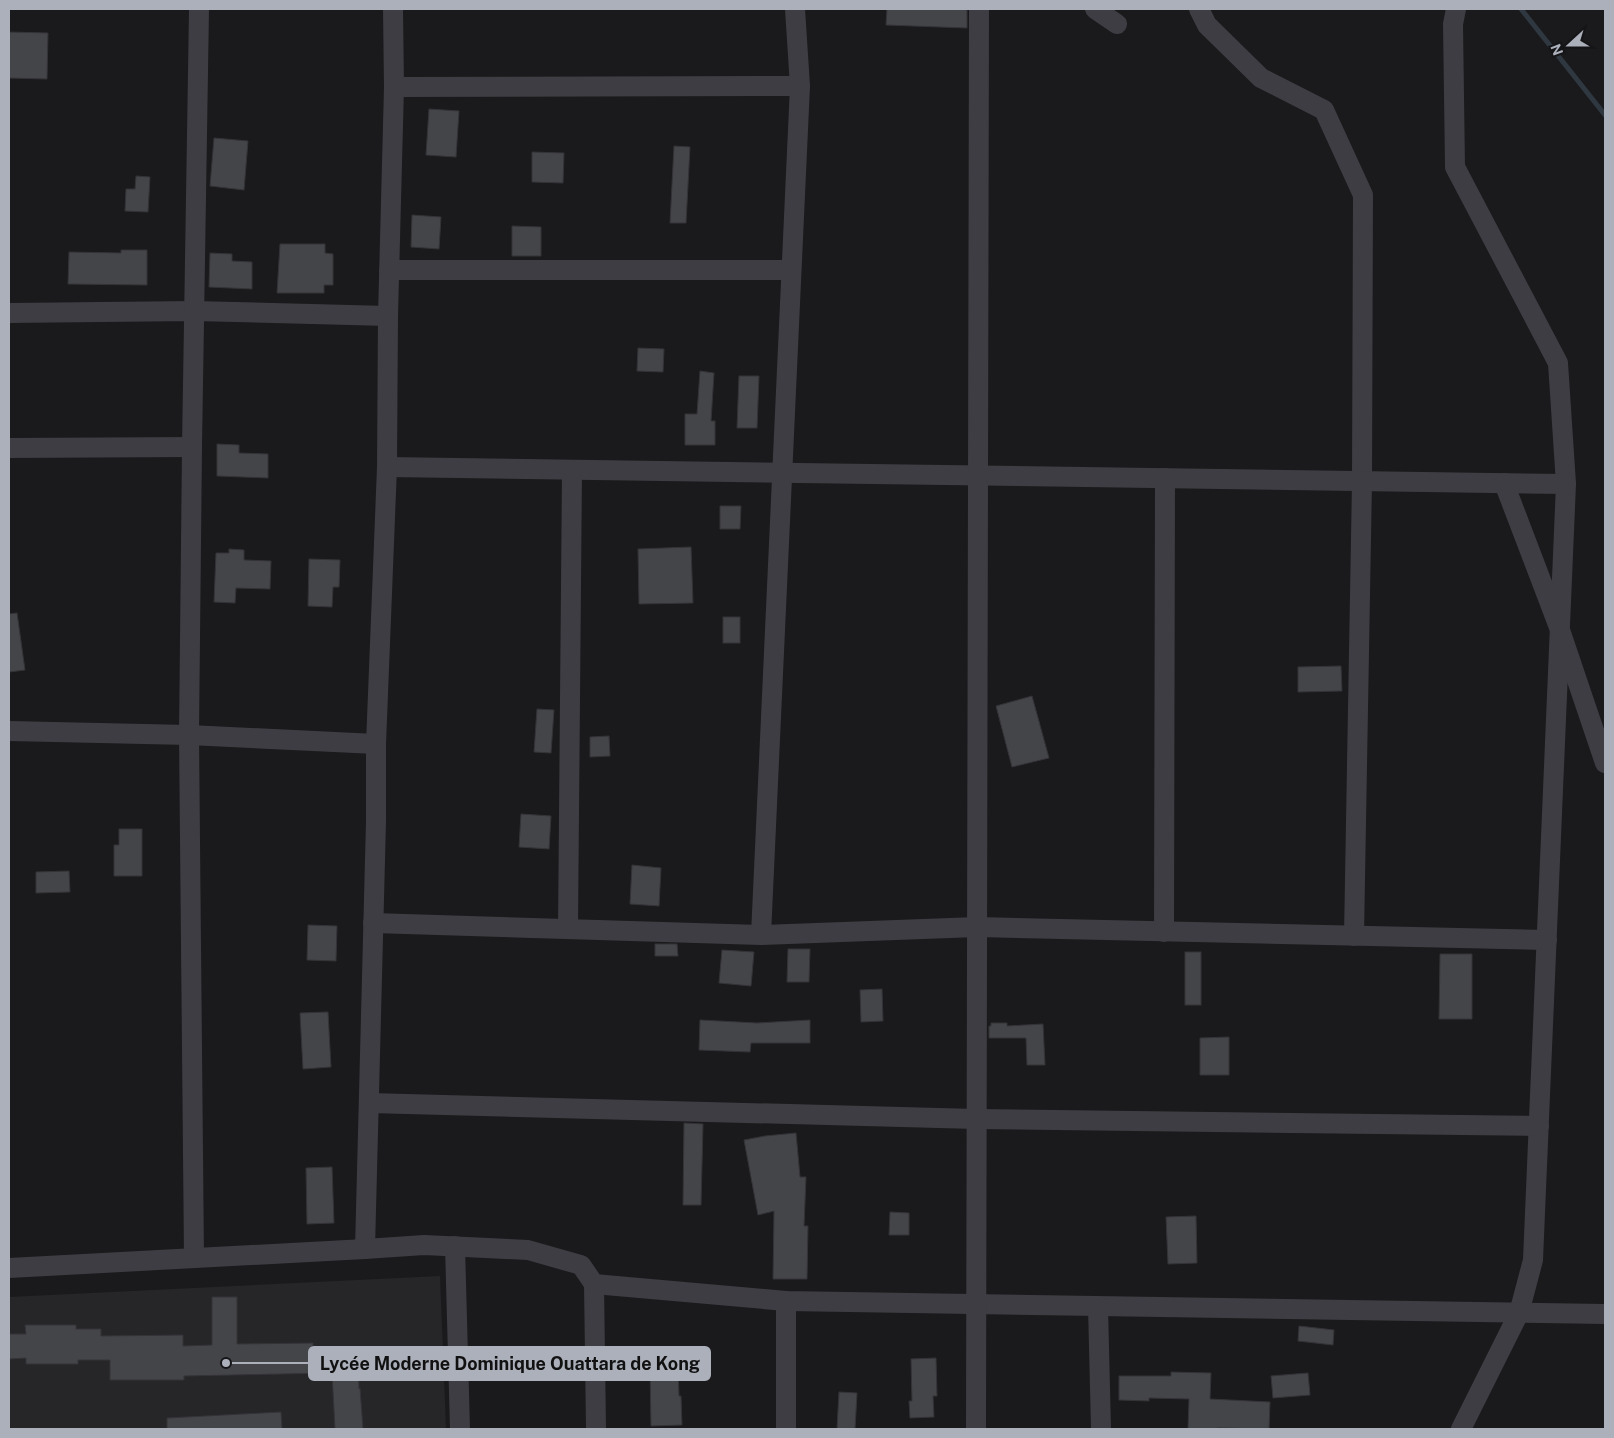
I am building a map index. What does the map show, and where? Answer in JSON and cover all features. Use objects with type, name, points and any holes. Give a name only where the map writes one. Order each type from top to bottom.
[{"type":"street","points":[[194,1258],[189,735],[199,9]]},
{"type":"street","points":[[365,1249],[376,744],[387,467],[388,316],[394,87],[393,9]]},
{"type":"street","points":[[761,935],[800,86],[795,9]]},
{"type":"street","points":[[976,1429],[979,9]]},
{"type":"street","points":[[1095,9],[1117,24]]},
{"type":"street","points":[[1199,9],[1207,26],[1261,78],[1324,110],[1363,195],[1362,481],[1354,936]]},
{"type":"street","points":[[1456,9],[1453,24],[1455,167],[1558,363],[1566,484],[1534,1260],[1519,1312],[1460,1429]]},
{"type":"street","points":[[394,87],[800,86]]},
{"type":"street","points":[[389,270],[791,270]]},
{"type":"street","points":[[9,313],[194,312],[388,316]]},
{"type":"street","points":[[9,448],[192,447]]},
{"type":"street","points":[[387,467],[1566,484]]},
{"type":"street","points":[[568,929],[572,470]]},
{"type":"street","points":[[1164,932],[1165,478]]},
{"type":"street","points":[[1504,483],[1560,630],[1605,763]]},
{"type":"street","points":[[9,731],[189,735],[376,744]]},
{"type":"street","points":[[373,923],[761,935],[977,928],[1547,940]]},
{"type":"street","points":[[369,1103],[976,1119],[1539,1126]]},
{"type":"street","points":[[9,1268],[424,1245],[528,1250],[581,1265],[594,1284],[596,1429]]},
{"type":"street","points":[[455,1246],[460,1429]]},
{"type":"street","points":[[594,1284],[786,1301],[1605,1314]]},
{"type":"street","points":[[786,1301],[786,1429]]},
{"type":"street","points":[[1098,1306],[1101,1429]]},
{"type":"shaded area","points":[[440,1276],[446,1429],[9,1429],[9,1297]]},
{"type":"building","points":[[887,9],[967,9],[967,28],[886,25]]},
{"type":"building","points":[[9,32],[48,33],[47,79],[9,78]]},
{"type":"building","points":[[429,109],[459,111],[456,157],[426,155]]},
{"type":"building","points":[[214,138],[248,141],[244,190],[210,186]]},
{"type":"building","points":[[674,146],[690,147],[686,223],[670,223]]},
{"type":"building","points":[[532,152],[564,153],[563,183],[532,182]]},
{"type":"building","points":[[136,176],[150,177],[148,212],[125,211],[126,189],[135,189]]},
{"type":"building","points":[[412,215],[441,217],[439,249],[411,247]]},
{"type":"building","points":[[512,226],[541,227],[541,256],[512,256]]},
{"type":"building","points":[[280,244],[325,244],[325,253],[333,254],[333,285],[324,285],[324,293],[277,293]]},
{"type":"building","points":[[121,250],[147,250],[147,285],[68,284],[69,252],[121,253]]},
{"type":"building","points":[[210,253],[232,254],[232,261],[252,262],[252,289],[209,287]]},
{"type":"building","points":[[638,348],[664,349],[663,372],[637,371]]},
{"type":"building","points":[[700,371],[714,373],[711,421],[715,421],[715,445],[685,445],[685,414],[697,414]]},
{"type":"building","points":[[739,376],[759,376],[757,428],[737,428]]},
{"type":"building","points":[[217,444],[239,445],[239,453],[268,454],[268,478],[217,476]]},
{"type":"building","points":[[720,506],[741,506],[740,529],[720,529]]},
{"type":"building","points":[[691,547],[693,603],[639,604],[638,549]]},
{"type":"building","points":[[229,549],[244,550],[244,560],[271,561],[270,589],[236,588],[235,603],[214,602],[216,553],[229,553]]},
{"type":"building","points":[[309,559],[340,560],[339,587],[333,587],[332,607],[308,606]]},
{"type":"building","points":[[17,613],[25,670],[9,672],[9,614]]},
{"type":"building","points":[[723,617],[740,617],[740,643],[723,643]]},
{"type":"building","points":[[1341,666],[1342,691],[1298,692],[1298,667]]},
{"type":"building","points":[[1032,696],[1049,758],[1012,767],[996,706]]},
{"type":"building","points":[[537,709],[554,710],[551,753],[534,752]]},
{"type":"building","points":[[609,736],[610,756],[590,757],[590,737]]},
{"type":"building","points":[[521,814],[551,816],[549,849],[519,847]]},
{"type":"building","points":[[119,829],[142,829],[142,876],[114,876],[114,845],[119,845]]},
{"type":"building","points":[[632,865],[661,868],[659,906],[630,904]]},
{"type":"building","points":[[69,871],[70,892],[36,893],[36,872]]},
{"type":"building","points":[[308,925],[337,926],[336,961],[307,960]]},
{"type":"building","points":[[655,944],[677,944],[678,956],[655,956]]},
{"type":"building","points":[[788,949],[810,949],[809,982],[787,982]]},
{"type":"building","points":[[722,950],[754,952],[751,986],[719,983]]},
{"type":"building","points":[[1185,952],[1201,952],[1201,1005],[1185,1005]]},
{"type":"building","points":[[1440,954],[1472,954],[1472,1019],[1439,1019]]},
{"type":"building","points":[[882,989],[883,1021],[861,1022],[860,990]]},
{"type":"building","points":[[328,1012],[331,1067],[303,1069],[300,1013]]},
{"type":"building","points":[[700,1020],[757,1023],[810,1020],[810,1043],[751,1043],[750,1052],[699,1050]]},
{"type":"building","points":[[991,1023],[1007,1023],[1007,1026],[1043,1024],[1045,1065],[1027,1065],[1026,1038],[989,1038],[989,1026],[991,1026]]},
{"type":"building","points":[[1229,1037],[1229,1075],[1200,1075],[1200,1038]]},
{"type":"building","points":[[684,1123],[703,1124],[701,1205],[683,1205]]},
{"type":"building","points":[[796,1133],[800,1177],[806,1177],[804,1226],[808,1226],[807,1279],[773,1279],[774,1211],[758,1215],[744,1140]]},
{"type":"building","points":[[332,1167],[334,1223],[307,1224],[306,1168]]},
{"type":"building","points":[[890,1212],[909,1213],[909,1235],[889,1235]]},
{"type":"building","points":[[1196,1216],[1197,1263],[1168,1264],[1166,1217]]},
{"type":"building","points":[[212,1297],[237,1297],[237,1344],[313,1343],[313,1348],[358,1347],[359,1389],[363,1429],[335,1429],[332,1373],[184,1376],[184,1380],[110,1380],[110,1360],[78,1360],[78,1364],[26,1364],[26,1358],[9,1359],[9,1334],[26,1334],[25,1325],[76,1325],[76,1329],[101,1329],[101,1336],[183,1335],[183,1346],[212,1345]]},
{"type":"building","points":[[1299,1326],[1334,1330],[1333,1345],[1298,1341]]},
{"type":"building","points":[[936,1358],[937,1396],[933,1396],[934,1417],[910,1418],[909,1401],[912,1401],[911,1359]]},
{"type":"building","points":[[678,1366],[682,1425],[651,1426],[650,1367]]},
{"type":"building","points":[[1171,1372],[1211,1373],[1210,1399],[1270,1402],[1269,1429],[1188,1429],[1189,1399],[1149,1398],[1149,1401],[1119,1400],[1119,1376],[1171,1376]]},
{"type":"building","points":[[1308,1373],[1310,1395],[1273,1398],[1271,1376]]},
{"type":"building","points":[[839,1392],[857,1393],[855,1429],[837,1429]]},
{"type":"building","points":[[281,1412],[282,1429],[167,1429],[167,1418]]},
{"type":"waterway","points":[[1521,9],[1605,115]]},
{"type":"place","name":"Lycée Moderne Dominique Ouattara de Kong","points":[[226,1363]]}]
